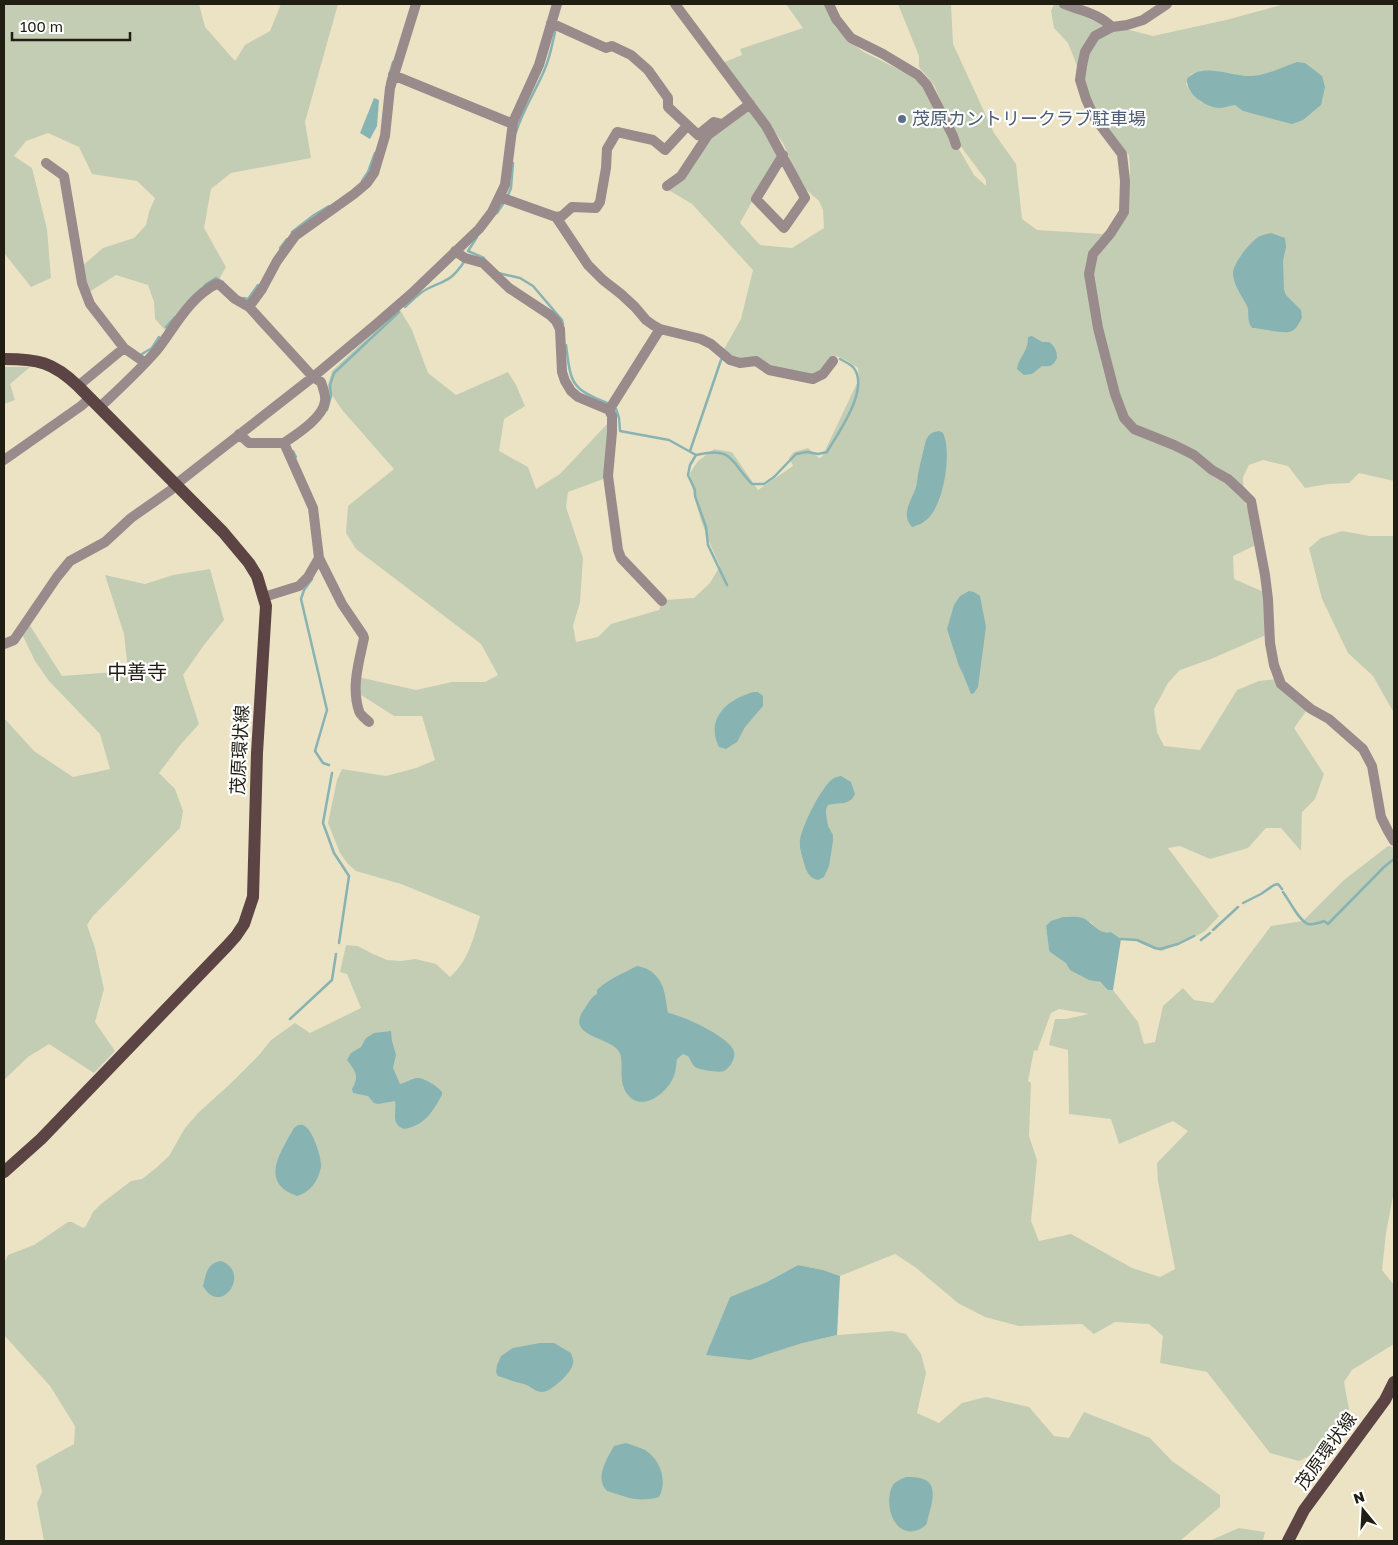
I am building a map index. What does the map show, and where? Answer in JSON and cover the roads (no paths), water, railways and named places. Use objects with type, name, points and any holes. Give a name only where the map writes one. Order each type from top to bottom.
[{"type":"main road","name":"茂原環状線","points":[[4,359],[28,359],[47,364],[64,374],[78,386],[223,532],[249,563],[257,576],[264,597],[265,615],[256,761],[253,897],[244,924],[236,936],[189,986],[41,1139],[4,1172]]},
{"type":"main road","name":"茂原環状線","points":[[1288,1541],[1304,1510],[1385,1400],[1394,1382]]},
{"type":"street","points":[[249,307],[262,289],[277,261],[295,236],[354,194],[367,183],[374,173],[385,136],[393,75],[416,4]]},
{"type":"street","points":[[4,644],[14,640],[70,561],[105,542],[131,518],[171,490],[313,377],[411,294],[479,229],[500,197],[505,185],[513,122],[539,65],[556,4]]},
{"type":"street","points":[[675,4],[766,126],[783,155],[805,198],[784,228],[756,199],[783,155]]},
{"type":"street","points":[[829,4],[836,19],[851,38],[918,75],[927,85],[956,145]]},
{"type":"street","points":[[1064,4],[1097,16],[1112,27]]},
{"type":"street","points":[[1167,4],[1144,20],[1112,27],[1095,36],[1085,52],[1080,80],[1094,117],[1122,154],[1126,181],[1124,212],[1110,234],[1093,254],[1089,274],[1098,328],[1115,394],[1124,418],[1134,429],[1194,455],[1212,470],[1228,479],[1251,501],[1266,583],[1270,643],[1274,664],[1281,684],[1311,709],[1329,719],[1363,749],[1372,766],[1382,817],[1394,841]]},
{"type":"street","points":[[551,23],[606,48],[612,46],[631,55],[648,70],[668,98],[668,107],[698,135],[714,122],[722,124]]},
{"type":"street","points":[[393,75],[508,122],[513,122]]},
{"type":"street","points":[[667,186],[681,176],[708,135],[750,104]]},
{"type":"street","points":[[500,197],[556,217],[562,216],[572,207],[596,208],[600,202],[607,149],[617,132],[653,140],[665,150],[687,126]]},
{"type":"street","points":[[46,163],[64,176],[82,283],[90,304],[124,348],[144,362]]},
{"type":"street","points":[[556,217],[588,265],[602,280],[636,307],[646,320],[660,329],[712,344],[730,360],[740,363],[756,361],[769,370],[813,379],[823,374],[833,361]]},
{"type":"street","points":[[455,251],[464,258],[483,263],[509,288],[556,321],[560,329],[562,372],[571,392],[578,397],[609,410],[612,416],[612,432],[608,476],[618,550],[621,558],[662,601]]},
{"type":"street","points":[[4,460],[81,406],[95,403],[144,362],[156,350],[177,320],[192,303],[208,287],[216,284],[249,307],[313,377],[322,382],[325,402],[320,411],[312,422],[284,443],[249,443],[239,434]]},
{"type":"street","points":[[609,410],[660,329]]},
{"type":"street","points":[[78,386],[124,348]]},
{"type":"street","points":[[284,443],[313,508],[319,558],[342,604],[364,638],[356,667],[356,702],[359,712],[369,722]]},
{"type":"street","points":[[264,597],[299,586],[308,576],[319,558]]},
{"type":"water","points":[[1297,62],[1305,63],[1322,76],[1325,87],[1321,105],[1303,120],[1292,124],[1243,111],[1235,105],[1220,108],[1208,105],[1193,95],[1188,85],[1187,79],[1201,71],[1209,70],[1252,76]]},
{"type":"water","points":[[374,98],[379,100],[377,126],[370,139],[360,133]]},
{"type":"water","points":[[1271,233],[1285,238],[1286,247],[1283,261],[1284,290],[1286,295],[1301,310],[1302,318],[1298,325],[1289,332],[1252,328],[1249,322],[1247,306],[1237,287],[1233,274],[1239,259],[1247,248],[1260,236]]},
{"type":"water","points":[[1032,336],[1042,342],[1049,342],[1057,353],[1057,358],[1051,365],[1042,366],[1032,374],[1024,375],[1017,369],[1027,347],[1028,337]]},
{"type":"water","points":[[939,431],[943,433],[947,452],[947,463],[940,498],[936,508],[927,520],[912,527],[907,517],[907,512],[916,486],[926,440],[928,436]]},
{"type":"water","points":[[969,591],[980,596],[986,627],[978,687],[971,694],[959,666],[947,629],[954,605],[960,596]]},
{"type":"water","points":[[758,692],[763,696],[763,706],[745,727],[737,742],[726,749],[719,747],[715,737],[715,728],[721,712],[735,700]]},
{"type":"water","points":[[841,776],[851,782],[855,794],[847,802],[828,805],[826,809],[828,826],[833,835],[833,841],[829,866],[824,877],[818,880],[812,878],[807,871],[801,852],[800,840],[808,816],[818,797],[829,782]]},
{"type":"water","points":[[1063,917],[1083,918],[1099,930],[1111,932],[1121,939],[1113,990],[1108,990],[1100,982],[1089,980],[1070,970],[1066,963],[1050,952],[1046,926],[1051,921]]},
{"type":"water","points":[[637,966],[649,970],[658,978],[665,994],[668,1013],[706,1028],[731,1046],[734,1057],[726,1070],[722,1072],[702,1070],[695,1067],[688,1056],[683,1054],[677,1059],[675,1073],[670,1084],[659,1095],[653,1099],[640,1102],[628,1095],[624,1089],[621,1059],[618,1050],[583,1030],[580,1024],[580,1017],[590,1000],[597,994],[597,990],[611,979]]},
{"type":"water","points":[[391,1031],[396,1055],[393,1068],[400,1084],[419,1078],[430,1082],[442,1092],[431,1113],[423,1121],[404,1129],[396,1121],[395,1101],[378,1104],[374,1103],[368,1096],[353,1093],[352,1089],[356,1080],[356,1073],[347,1060],[351,1053],[361,1047],[366,1038],[374,1033]]},
{"type":"water","points":[[298,1125],[305,1126],[314,1139],[319,1152],[321,1167],[318,1177],[310,1189],[297,1196],[285,1190],[278,1183],[275,1175],[279,1156],[294,1128]]},
{"type":"water","points":[[221,1261],[230,1267],[234,1274],[234,1282],[225,1295],[218,1297],[210,1295],[203,1286],[206,1273],[210,1267],[216,1262]]},
{"type":"water","points":[[798,1265],[840,1276],[837,1335],[799,1344],[750,1360],[706,1355],[730,1297],[767,1282]]},
{"type":"water","points":[[540,1343],[554,1343],[571,1353],[573,1364],[565,1377],[555,1386],[540,1392],[526,1385],[498,1376],[496,1372],[497,1365],[501,1356],[513,1348]]},
{"type":"water","points":[[626,1443],[645,1450],[655,1459],[661,1471],[663,1484],[659,1497],[651,1499],[632,1498],[607,1491],[603,1486],[603,1468],[608,1457],[614,1446]]},
{"type":"water","points":[[906,1477],[923,1479],[928,1482],[933,1492],[927,1523],[918,1530],[909,1531],[902,1529],[896,1524],[890,1509],[890,1492],[893,1485]]},
{"type":"waterway","points":[[516,132],[546,66],[555,32]]},
{"type":"waterway","points":[[387,83],[393,62]]},
{"type":"waterway","points":[[362,181],[368,172],[375,153]]},
{"type":"waterway","points":[[508,195],[511,188],[513,163]]},
{"type":"waterway","points":[[497,213],[503,204]]},
{"type":"waterway","points":[[292,232],[329,206]]},
{"type":"waterway","points":[[468,251],[477,237]]},
{"type":"waterway","points":[[280,248],[287,239]]},
{"type":"waterway","points":[[468,251],[484,258]]},
{"type":"waterway","points":[[405,307],[424,291],[452,277],[464,262]]},
{"type":"waterway","points":[[498,273],[520,278],[533,286],[562,320],[563,324]]},
{"type":"waterway","points":[[205,285],[216,278],[223,282]]},
{"type":"waterway","points":[[243,298],[248,299],[258,285]]},
{"type":"waterway","points":[[327,410],[331,396],[330,385],[334,373],[399,312]]},
{"type":"waterway","points":[[166,327],[175,317]]},
{"type":"waterway","points":[[142,354],[152,348],[159,337]]},
{"type":"waterway","points":[[566,345],[569,368],[574,383],[586,393],[607,403]]},
{"type":"waterway","points":[[727,585],[708,545],[706,527],[695,496],[695,490],[688,475],[690,465],[696,455],[717,452],[730,458],[752,484],[764,484],[774,477],[796,454],[827,452],[851,410],[858,386],[858,376],[853,367],[840,359]]},
{"type":"waterway","points":[[690,451],[721,360]]},
{"type":"waterway","points":[[616,409],[620,431],[669,440],[696,455]]},
{"type":"waterway","points":[[293,451],[296,457]]},
{"type":"waterway","points":[[312,579],[304,590],[301,599],[327,710],[315,751],[323,763],[329,765]]},
{"type":"waterway","points":[[332,773],[323,823],[334,853],[349,876],[339,943]]},
{"type":"waterway","points":[[1283,892],[1298,915],[1305,922],[1312,924],[1324,921],[1328,924],[1394,859]]},
{"type":"waterway","points":[[1243,903],[1274,885],[1278,884],[1282,889]]},
{"type":"waterway","points":[[1213,930],[1238,907]]},
{"type":"waterway","points":[[1201,940],[1210,933]]},
{"type":"waterway","points":[[1121,939],[1137,940],[1160,949],[1178,944],[1194,936]]},
{"type":"waterway","points":[[290,1019],[332,980],[336,954]]},
{"type":"place","name":"茂原カントリークラブ駐車場","points":[[902,119]]},
{"type":"district","name":"中善寺","points":[[137,672]]}]
